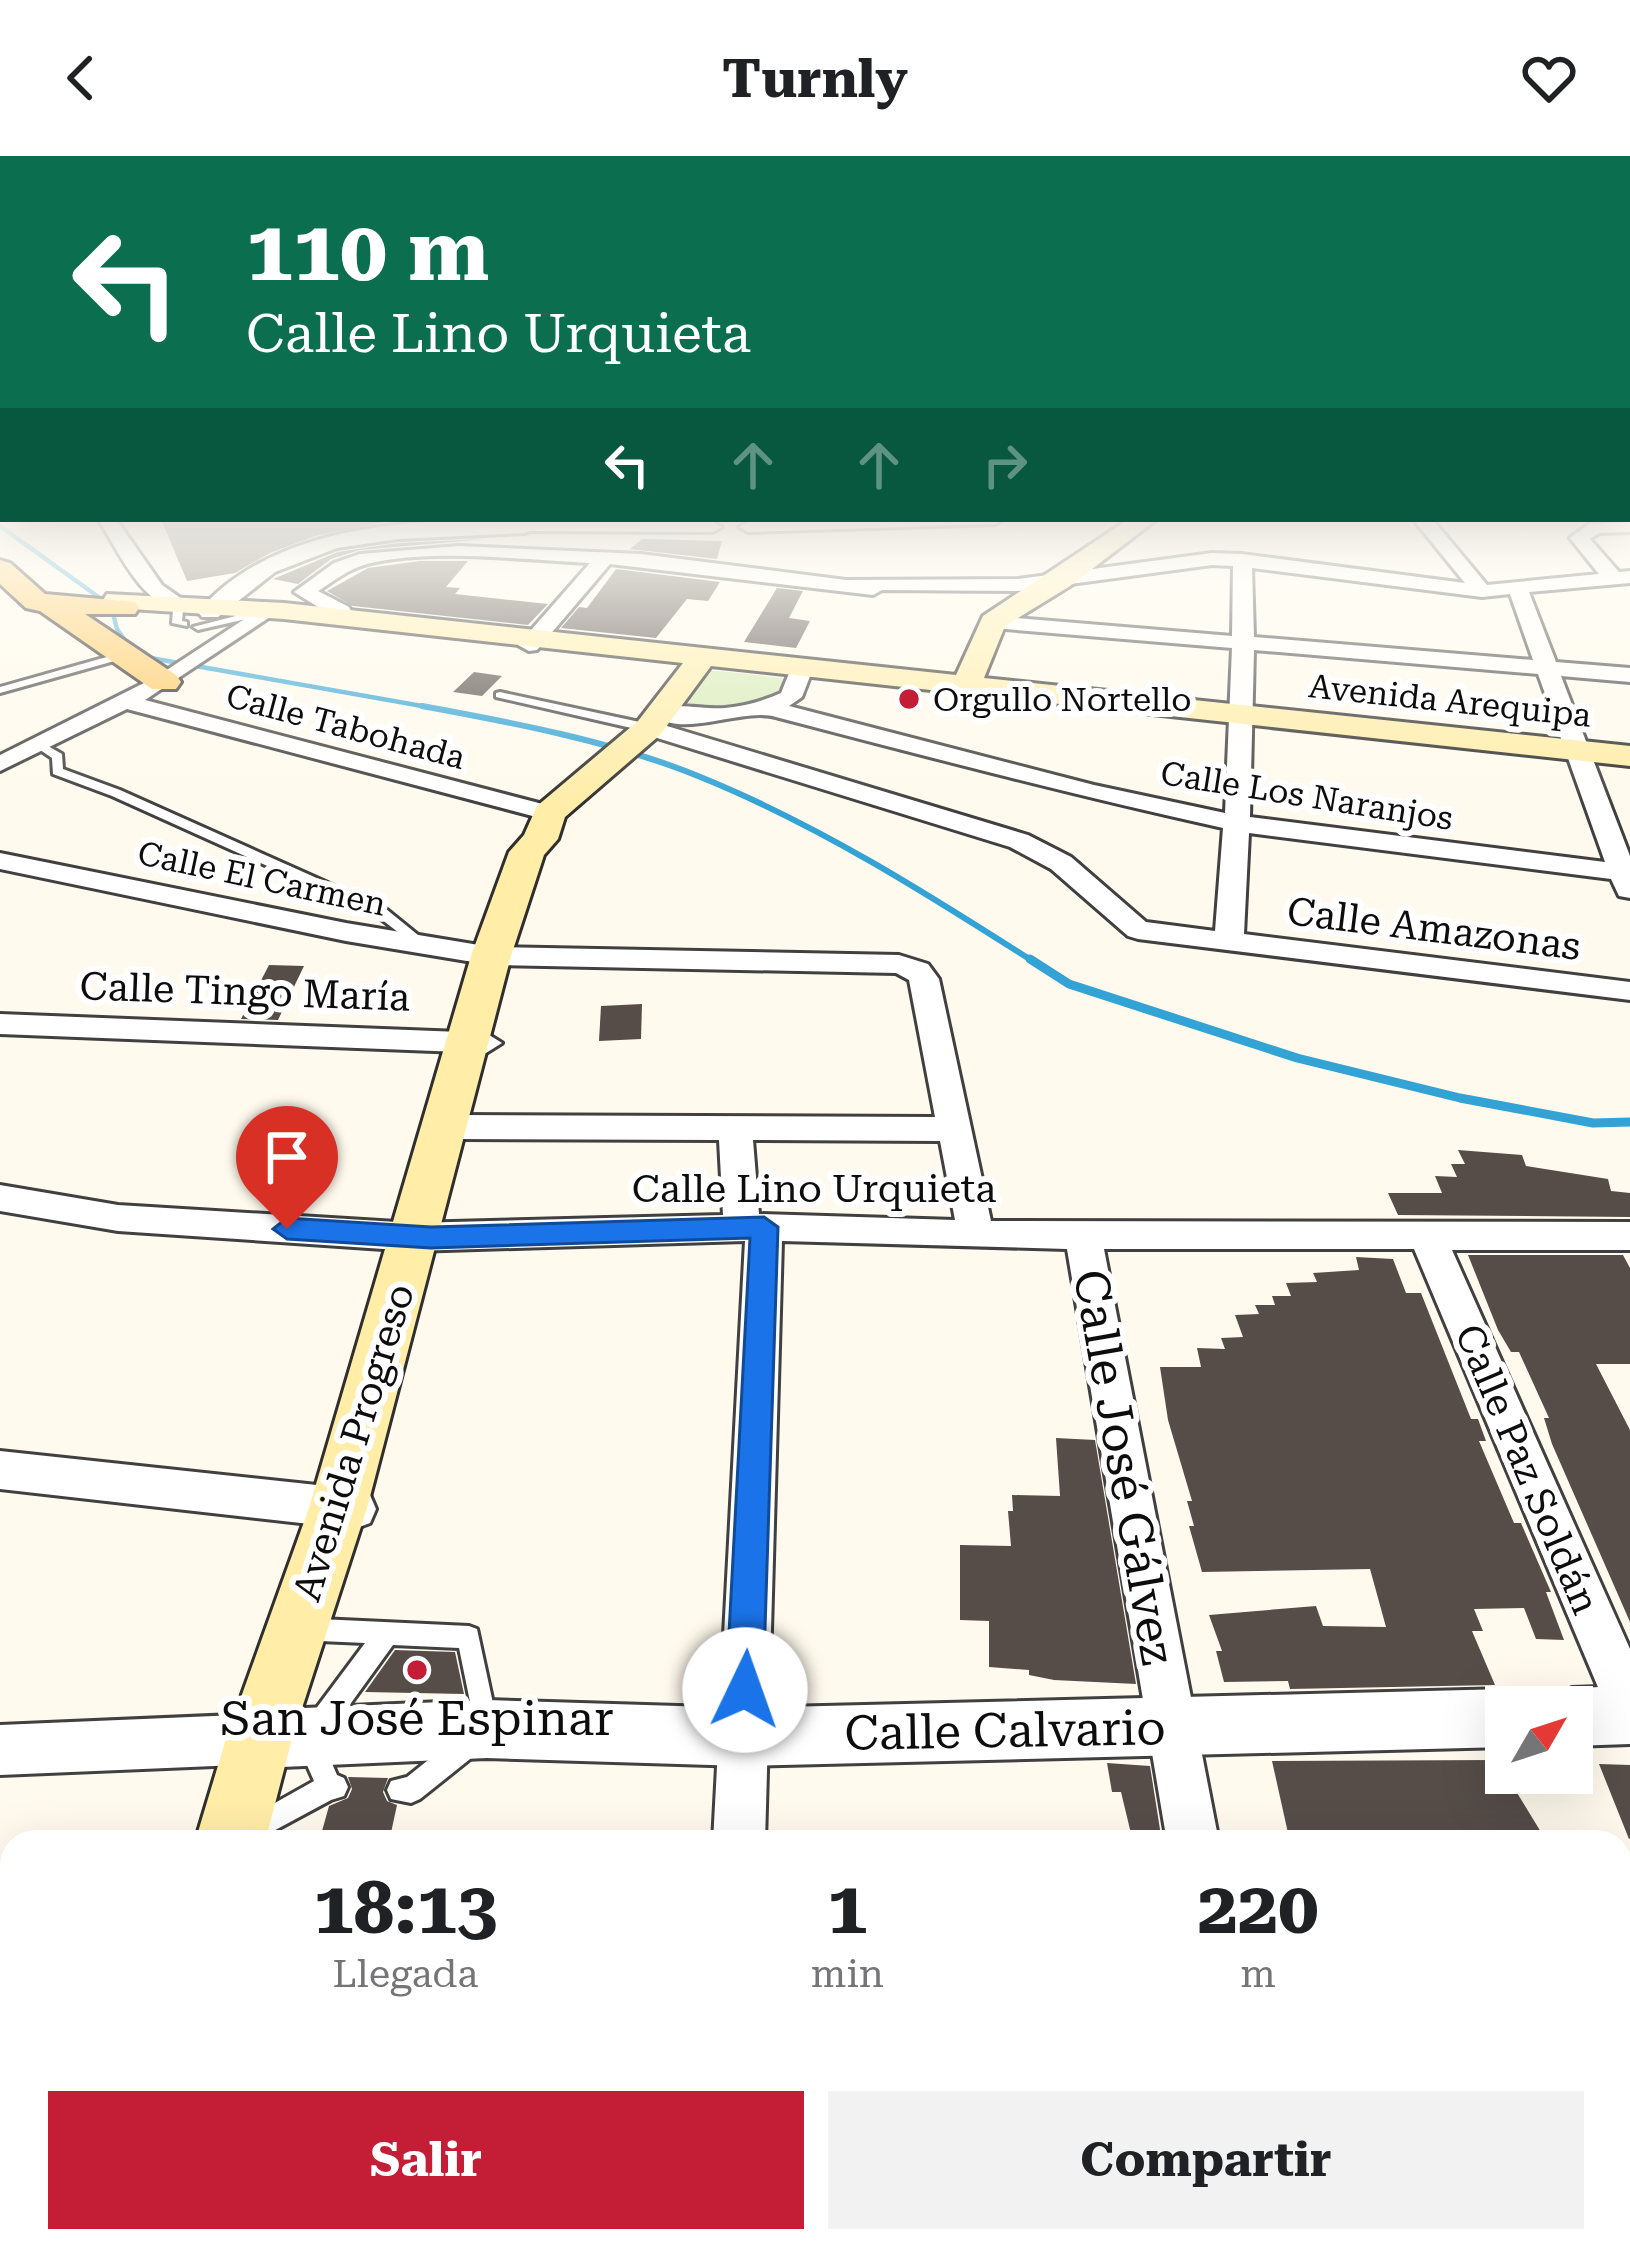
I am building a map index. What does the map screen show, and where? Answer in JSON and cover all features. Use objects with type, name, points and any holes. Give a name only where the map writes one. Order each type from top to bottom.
[{"type":"main road","points":[[59,610],[122,656],[173,676]]},
{"type":"main road","name":"Avenida Arequipa","points":[[160,610],[344,617],[532,641]]},
{"type":"main road","points":[[965,687],[983,614],[993,610]]},
{"type":"main road","name":"Avenida Arequipa","points":[[260,613],[1630,760]]},
{"type":"main road","points":[[544,826],[608,760],[652,724],[687,658]]},
{"type":"main road","name":"Avenida Progreso","points":[[422,1237],[458,1127],[501,956],[544,853],[544,826]]},
{"type":"main road","name":"Avenida Progreso","points":[[304,1758],[320,1630],[347,1509],[479,1042]]},
{"type":"main road","name":"Avenida Progreso","points":[[256,1830],[304,1758],[347,1509]]},
{"type":"street","points":[[187,610],[194,614],[200,610]]},
{"type":"street","points":[[340,610],[344,617]]},
{"type":"street","points":[[532,641],[559,610]]},
{"type":"street","points":[[965,610],[1242,643],[1630,675]]},
{"type":"street","points":[[1229,942],[1244,718],[1242,610]]},
{"type":"street","points":[[1525,610],[1628,879]]},
{"type":"street","points":[[0,764],[173,676],[260,613]]},
{"type":"street","points":[[652,724],[769,708],[791,697],[802,669]]},
{"type":"street","name":"Calle Tabohada","points":[[126,702],[544,826]]},
{"type":"street","name":"Calle Los Naranjos","points":[[769,708],[1234,824],[1628,879]]},
{"type":"street","name":"Calle Amazonas","points":[[652,724],[1019,841],[1060,863],[1138,930],[1630,991]]},
{"type":"street","name":"Calle El Carmen","points":[[3,866],[427,948],[501,956],[899,964],[917,970],[924,979],[956,1130]]},
{"type":"street","name":"Calle Tingo María","points":[[0,1024],[479,1042]]},
{"type":"street","points":[[458,1127],[956,1130],[976,1235]]},
{"type":"street","points":[[735,1128],[753,1227],[739,1830]]},
{"type":"street","name":"Calle Lino Urquieta","points":[[0,1198],[118,1218],[422,1237],[753,1227],[976,1235],[1426,1232],[1630,1236]]},
{"type":"street","name":"Calle Paz Soldán","points":[[1426,1232],[1630,1706]]},
{"type":"street","name":"Calle José Gálvez","points":[[1083,1233],[1191,1830]]},
{"type":"street","points":[[0,1470],[347,1509]]},
{"type":"street","points":[[1593,1716],[1630,1715]]},
{"type":"street","name":"Calle Calvario","points":[[0,1750],[304,1758],[487,1729],[743,1737],[1485,1719]]},
{"type":"lane","points":[[0,690],[122,656]]},
{"type":"lane","points":[[500,695],[652,724]]},
{"type":"lane","points":[[39,745],[58,757],[56,771],[116,793],[382,912],[427,948]]},
{"type":"lane","points":[[320,1630],[469,1637],[487,1729],[411,1790],[400,1790]]},
{"type":"lane","points":[[304,1758],[387,1633]]},
{"type":"green space","points":[[701,669],[793,679],[769,701],[755,706],[726,710],[678,707]]},
{"type":"building","points":[[388,610],[542,610],[528,625]]},
{"type":"building","points":[[577,610],[678,610],[656,638],[561,628]]},
{"type":"building","points":[[764,610],[793,610],[789,618],[810,621],[796,648],[744,642]]},
{"type":"building","points":[[474,672],[502,676],[482,696],[453,692]]},
{"type":"building","points":[[269,965],[304,966],[278,1020],[241,1019]]},
{"type":"building","points":[[642,1004],[641,1039],[599,1041],[601,1006]]},
{"type":"building","points":[[1458,1150],[1522,1155],[1526,1166],[1608,1179],[1611,1191],[1630,1193],[1630,1217],[1398,1215],[1388,1193],[1442,1193],[1435,1176],[1457,1177],[1451,1164],[1465,1164]]},
{"type":"building","points":[[1468,1255],[1623,1255],[1630,1268],[1630,1364],[1596,1364],[1630,1430],[1630,1622],[1552,1444],[1544,1418],[1549,1418],[1519,1352],[1511,1352],[1498,1330]]},
{"type":"building","points":[[1356,1257],[1393,1259],[1406,1293],[1421,1293],[1471,1419],[1478,1419],[1486,1441],[1479,1441],[1514,1523],[1521,1523],[1551,1592],[1546,1592],[1564,1640],[1536,1639],[1524,1608],[1474,1609],[1483,1631],[1472,1631],[1495,1685],[1290,1689],[1288,1681],[1224,1682],[1216,1651],[1222,1651],[1209,1615],[1316,1606],[1323,1626],[1386,1627],[1370,1569],[1202,1572],[1189,1526],[1194,1526],[1187,1501],[1192,1501],[1168,1420],[1160,1367],[1201,1367],[1197,1348],[1225,1349],[1221,1338],[1243,1337],[1235,1315],[1259,1314],[1255,1305],[1275,1305],[1272,1296],[1291,1296],[1286,1283],[1317,1282],[1313,1273],[1359,1270]]},
{"type":"building","points":[[1056,1438],[1095,1440],[1136,1684],[1054,1680],[1029,1675],[1029,1670],[989,1667],[989,1621],[960,1620],[960,1545],[1011,1546],[1008,1511],[1013,1511],[1012,1495],[1060,1496]]},
{"type":"building","points":[[395,1650],[455,1652],[464,1694],[365,1692]]},
{"type":"building","points":[[1485,1760],[1485,1794],[1518,1794],[1540,1830],[1287,1830],[1272,1761]]},
{"type":"building","points":[[1107,1763],[1150,1766],[1160,1830],[1130,1830],[1121,1792],[1112,1792]]},
{"type":"building","points":[[1599,1764],[1630,1765],[1630,1830],[1625,1830]]},
{"type":"building","points":[[348,1777],[388,1778],[383,1792],[387,1801],[397,1805],[392,1830],[322,1830],[329,1806],[348,1798],[352,1789]]},
{"type":"waterway","points":[[112,610],[117,629],[131,649]]},
{"type":"waterway","points":[[145,657],[439,709]]},
{"type":"waterway","points":[[422,706],[597,743],[698,776],[828,838],[1034,962]]},
{"type":"waterway","points":[[1030,959],[1069,984],[1297,1058],[1460,1098],[1593,1123],[1630,1122]]},
{"type":"place","name":"Orgullo Nortello","points":[[909,699]]},
{"type":"place","name":"San José Espinar","points":[[417,1670]]},
{"type":"route","points":[[287,1229],[431,1237],[764,1227],[745,1690]]}]
